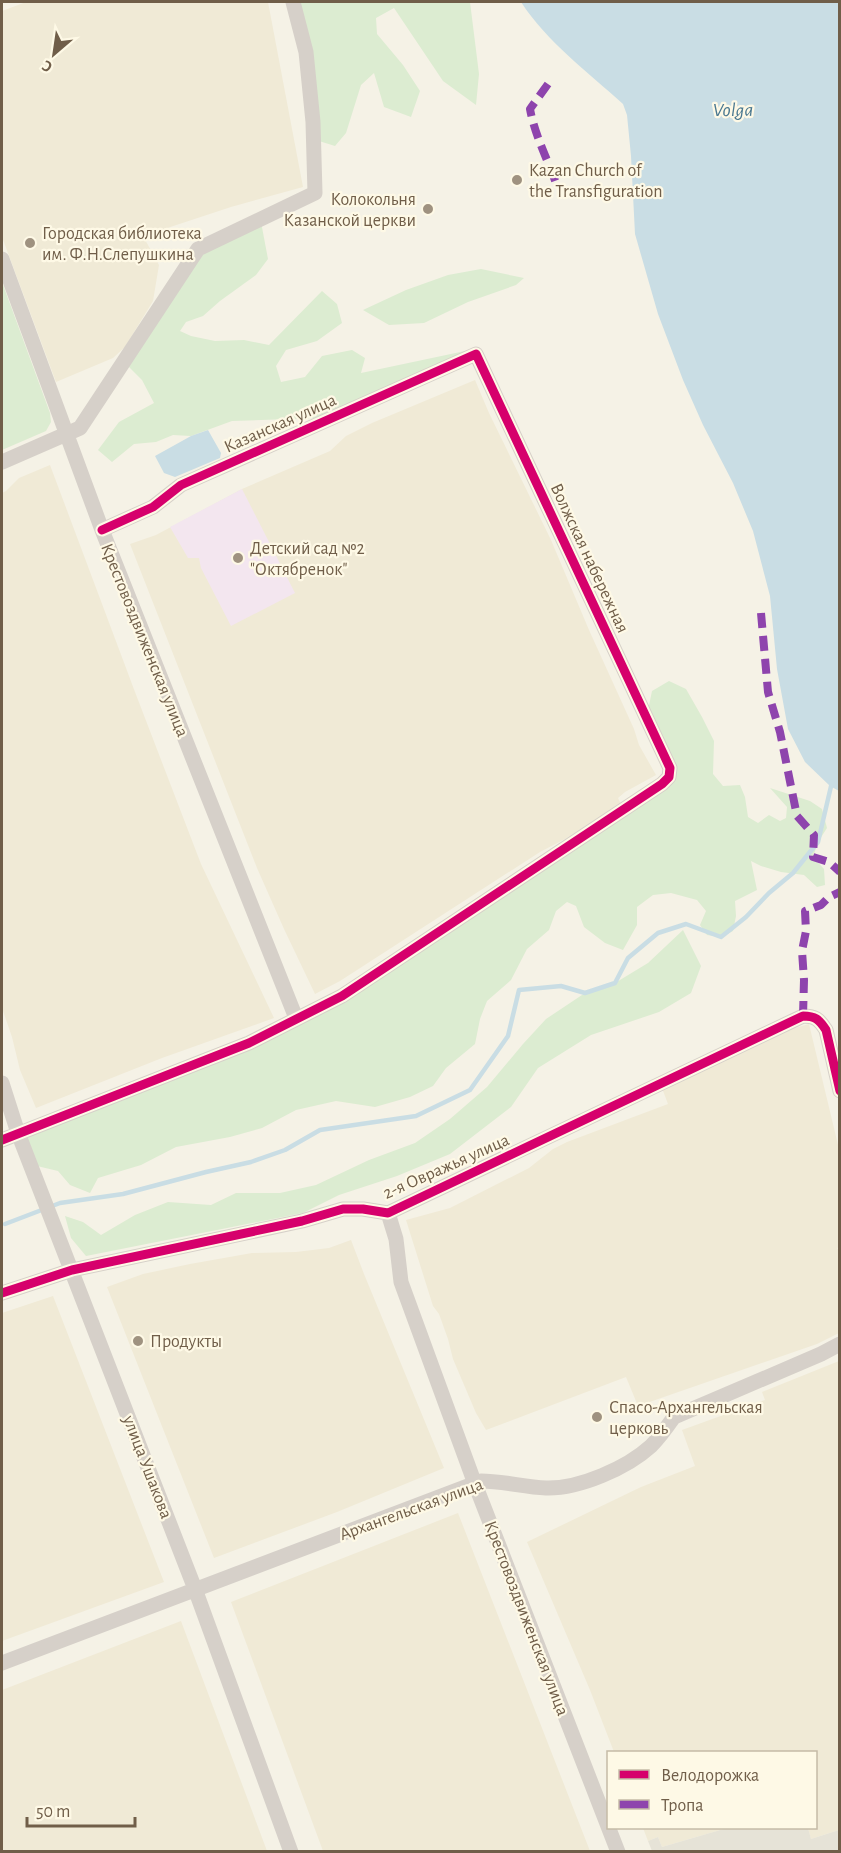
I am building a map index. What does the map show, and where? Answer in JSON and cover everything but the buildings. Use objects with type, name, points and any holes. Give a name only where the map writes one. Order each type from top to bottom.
[{"type":"street","points":[[2,462],[80,428],[198,249],[315,193],[313,122],[306,52],[293,2]]},
{"type":"street","name":"Крестовоздвиженская улица","points":[[2,259],[102,530],[296,1018]]},
{"type":"street","name":"Казанская улица","points":[[102,530],[153,507],[181,485],[476,354]]},
{"type":"street","name":"Волжская набережная","points":[[296,1018],[342,996],[662,784],[669,777],[670,768],[476,354]]},
{"type":"street","name":"2-я Овражья улица","points":[[2,1293],[72,1270],[302,1221],[343,1209],[388,1213],[803,1016],[814,1016],[826,1030],[840,1091]]},
{"type":"street","points":[[2,1140],[249,1043],[296,1018]]},
{"type":"street","name":"улица Ушакова","points":[[2,1083],[18,1133],[195,1589],[291,1851]]},
{"type":"street","name":"Крестовоздвиженская улица","points":[[388,1213],[396,1239],[401,1282],[475,1484],[607,1823]]},
{"type":"street","name":"Архангельская улица","points":[[2,1663],[481,1481],[561,1488],[591,1480],[641,1454],[658,1438],[674,1417],[840,1344]]},
{"type":"street","name":"Крестовоздвиженская улица","points":[[609,1829],[618,1851]]},
{"type":"shaded area","points":[[26,2],[268,2],[303,187],[231,207],[143,236],[159,265],[153,301],[125,347],[113,358],[56,382],[2,237],[2,11]]},
{"type":"shaded area","points":[[475,380],[551,540],[639,745],[656,775],[625,792],[618,798],[621,804],[540,852],[340,981],[315,994],[257,868],[130,544],[156,535],[242,489],[330,451],[346,436],[372,423]]},
{"type":"shaded area","points":[[50,465],[201,864],[274,1018],[162,1058],[36,1108],[20,1070],[2,1008],[2,493],[19,478]]},
{"type":"shaded area","name":"Детский сад №2 \"Октябренок\"","points":[[242,489],[295,593],[231,626],[201,568],[199,558],[188,558],[170,527]]},
{"type":"shaded area","points":[[809,1024],[839,1149],[840,1247],[837,1248],[840,1251],[839,1333],[817,1344],[638,1406],[626,1377],[486,1430],[476,1413],[453,1359],[439,1314],[433,1306],[406,1220],[450,1208],[529,1168],[553,1149],[567,1142],[668,1104],[662,1088],[784,1031]]},
{"type":"shaded area","points":[[351,1240],[444,1468],[337,1512],[214,1558],[107,1287],[143,1274],[190,1264],[252,1253],[296,1252],[329,1248]]},
{"type":"shaded area","points":[[53,1296],[164,1582],[2,1641],[2,1313]]},
{"type":"shaded area","points":[[839,1361],[839,1830],[811,1839],[808,1829],[817,1829],[817,1751],[614,1751],[527,1542],[641,1487],[695,1466],[682,1430],[765,1400],[762,1392]]},
{"type":"shaded area","points":[[458,1513],[590,1851],[323,1851],[231,1602]]},
{"type":"shaded area","points":[[181,1621],[267,1851],[2,1851],[2,1690]]},
{"type":"shaded area","points":[[643,1829],[724,1829],[662,1847],[658,1837],[648,1841]]},
{"type":"shaded area","points":[[724,1829],[808,1829],[811,1839],[839,1830],[839,1851],[652,1851],[648,1841],[658,1837],[662,1847]]},
{"type":"green space","points":[[296,2],[470,2],[479,74],[476,105],[443,81],[394,8],[376,18],[377,34],[403,65],[420,91],[411,117],[384,107],[374,73],[361,85],[346,133],[335,146],[319,141]]},
{"type":"green space","points":[[261,222],[268,259],[256,275],[203,316],[186,322],[180,331],[215,341],[244,340],[269,345],[322,291],[337,304],[342,323],[317,341],[286,350],[276,366],[281,382],[305,377],[322,356],[352,350],[365,358],[361,373],[465,351],[465,353],[319,418],[232,421],[191,436],[173,435],[156,442],[134,444],[112,462],[98,450],[119,422],[154,403],[142,380],[127,365],[199,252]]},
{"type":"green space","points":[[481,269],[524,278],[516,285],[468,302],[424,323],[389,325],[363,310],[406,290],[448,275]]},
{"type":"green space","points":[[2,282],[50,413],[51,422],[46,431],[2,450]]},
{"type":"green space","points":[[669,681],[686,689],[714,741],[713,774],[723,786],[740,785],[745,797],[748,817],[758,823],[769,815],[780,821],[786,818],[787,807],[770,788],[810,801],[822,809],[827,828],[818,842],[813,857],[824,869],[825,885],[817,887],[804,875],[781,872],[751,861],[757,890],[735,901],[736,916],[733,931],[721,937],[707,935],[700,925],[706,911],[697,900],[671,893],[653,895],[637,907],[637,925],[623,950],[605,943],[584,927],[576,906],[567,902],[556,911],[549,930],[527,949],[511,980],[487,1001],[480,1019],[475,1044],[446,1068],[433,1086],[410,1097],[375,1107],[336,1101],[296,1110],[262,1128],[230,1137],[176,1147],[141,1165],[98,1178],[90,1193],[70,1185],[58,1171],[37,1166],[24,1134],[251,1046],[672,779],[647,715],[652,691]]},
{"type":"green space","points":[[683,930],[701,966],[691,993],[659,1012],[591,1035],[538,1068],[511,1107],[450,1154],[397,1176],[339,1195],[303,1213],[86,1256],[71,1238],[65,1216],[83,1222],[101,1235],[135,1215],[168,1202],[211,1205],[236,1193],[280,1193],[316,1185],[369,1160],[415,1143],[450,1119],[487,1087],[546,1019],[585,993],[615,983],[648,963]]},
{"type":"water","name":"Volga","points":[[521,2],[839,2],[839,791],[830,786],[805,762],[788,729],[777,669],[770,596],[753,531],[733,483],[683,380],[658,314],[635,234],[631,156],[627,115],[623,104],[555,43],[531,17]]},
{"type":"water","points":[[208,430],[221,453],[220,458],[175,477],[164,473],[155,456],[191,436]]},
{"type":"waterway","points":[[5,1224],[60,1203],[123,1194],[251,1162],[285,1150],[320,1130],[416,1116],[470,1090],[508,1036],[519,990],[561,986],[585,993],[615,983],[628,958],[658,933],[686,924],[721,937],[746,917],[769,893],[793,873],[818,842],[832,782]]},
{"type":"marked path","points":[[548,84],[530,109],[538,138],[557,186]]},
{"type":"marked path","points":[[761,613],[768,692],[780,732],[797,816],[814,835],[813,857],[829,862],[840,872]]},
{"type":"marked path","points":[[803,1016],[802,951],[806,931],[805,911],[821,905],[829,897],[840,892]]},
{"type":"cycle path","points":[[2,1140],[249,1043],[342,996],[662,784],[669,777],[670,768],[476,354],[181,485],[153,507],[102,530]]},
{"type":"cycle path","points":[[2,1293],[72,1270],[302,1221],[343,1209],[388,1213],[803,1016],[816,1019],[826,1030],[840,1091]]},
{"type":"place","name":"Kazan Church of the Transfiguration","points":[[517,180]]},
{"type":"place","name":"Колокольня Казанской церкви","points":[[428,209]]},
{"type":"place","name":"Городская библиотека им. Ф.Н.Слепушкина","points":[[30,243]]},
{"type":"place","name":"Детский сад №2 \"Октябренок\"","points":[[238,558]]},
{"type":"place","name":"Продукты","points":[[138,1341]]},
{"type":"place","name":"Спасо-Архангельская церковь","points":[[597,1417]]}]
